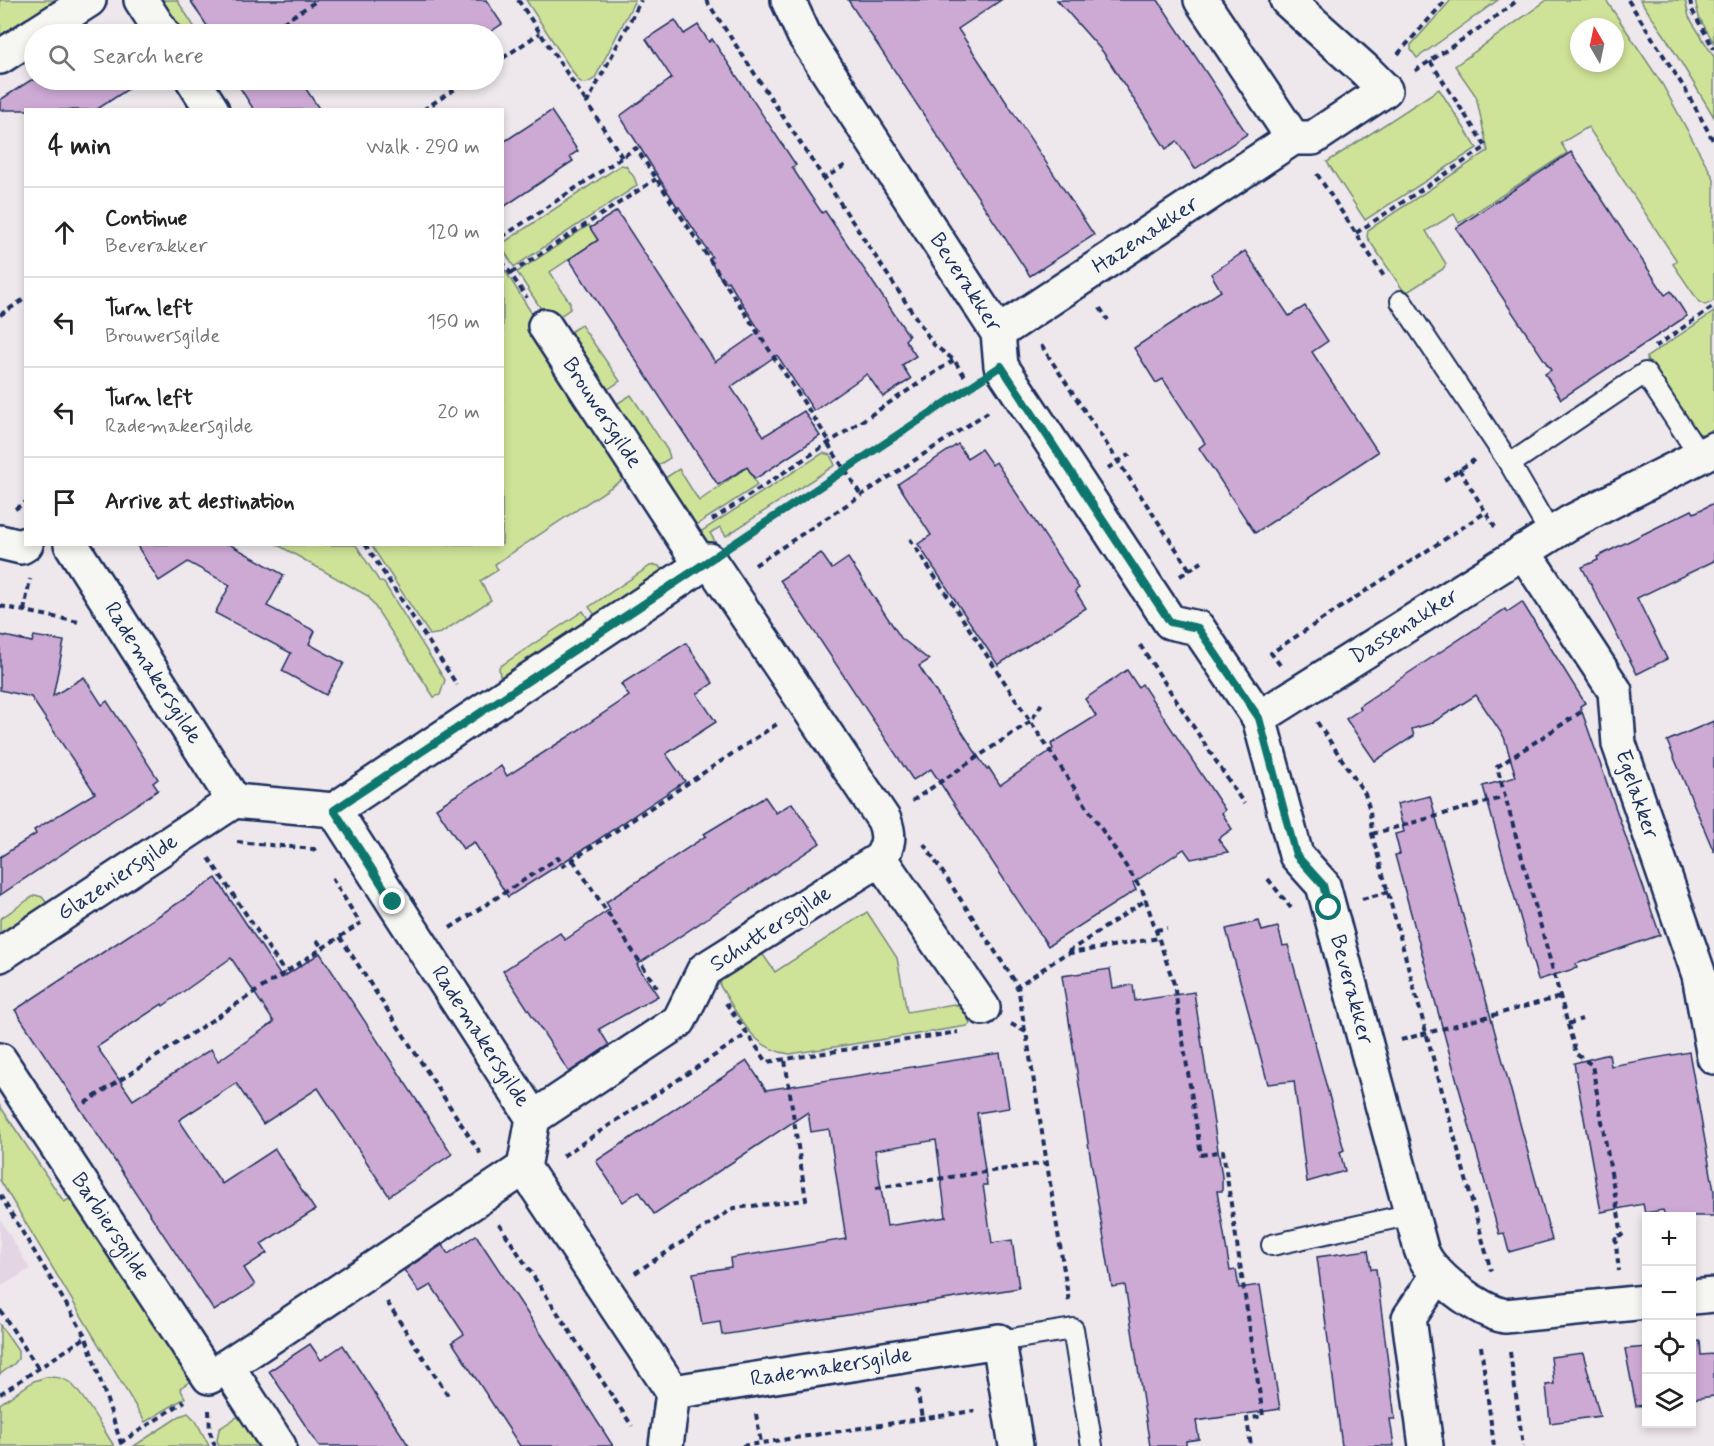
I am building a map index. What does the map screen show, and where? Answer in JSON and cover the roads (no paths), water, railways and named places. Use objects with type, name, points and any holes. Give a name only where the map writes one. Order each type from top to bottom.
[{"type":"street","points":[[52,24],[89,0]]},
{"type":"street","points":[[141,0],[157,24]]},
{"type":"street","name":"Beverakker","points":[[788,0],[804,35],[998,333],[1001,366],[1170,622],[1198,628],[1259,718],[1296,855],[1323,885],[1424,1257],[1438,1275],[1475,1303],[1489,1312],[1505,1316],[1634,1303]]},
{"type":"street","points":[[1202,0],[1293,138]]},
{"type":"street","name":"Hazenakker","points":[[998,333],[1293,138],[1313,138],[1385,90],[1366,70],[1287,0]]},
{"type":"street","points":[[0,57],[24,42]]},
{"type":"street","points":[[199,90],[211,108]]},
{"type":"street","name":"Brouwersgilde","points":[[545,326],[698,555]]},
{"type":"street","name":"Dassenakker","points":[[1259,718],[1550,534],[1707,453]]},
{"type":"street","points":[[0,542],[21,547],[24,545]]},
{"type":"street","name":"Rademakersgilde","points":[[72,546],[234,801]]},
{"type":"street","name":"Egelakker","points":[[1519,554],[1615,691],[1619,744],[1699,975],[1714,1057]]},
{"type":"street","points":[[234,801],[334,810],[698,555],[806,705],[884,820],[888,830],[888,841],[879,859],[989,1012]]},
{"type":"street","name":"Glazeniersgilde","points":[[0,955],[234,801]]},
{"type":"street","name":"Rademakersgilde","points":[[334,810],[533,1118],[524,1168]]},
{"type":"street","name":"Schuttersgilde","points":[[533,1118],[679,1021],[704,970],[879,859]]},
{"type":"street","name":"Barbiersgilde","points":[[0,1060],[218,1371],[279,1446]]},
{"type":"street","points":[[218,1371],[524,1168],[673,1392],[666,1446]]},
{"type":"street","points":[[1426,1446],[1409,1318],[1438,1275]]},
{"type":"street","points":[[1696,1296],[1714,1294]]},
{"type":"street","points":[[999,1341],[1016,1446]]},
{"type":"street","name":"Rademakersgilde","points":[[673,1392],[999,1341]]},
{"type":"lane","points":[[1401,300],[1510,464],[1550,534]]},
{"type":"lane","name":"Dassenakker","points":[[1510,464],[1645,373],[1707,453]]},
{"type":"lane","points":[[1272,1245],[1412,1214]]},
{"type":"lane","name":"Rademakersgilde","points":[[999,1341],[1073,1329],[1092,1446]]}]
